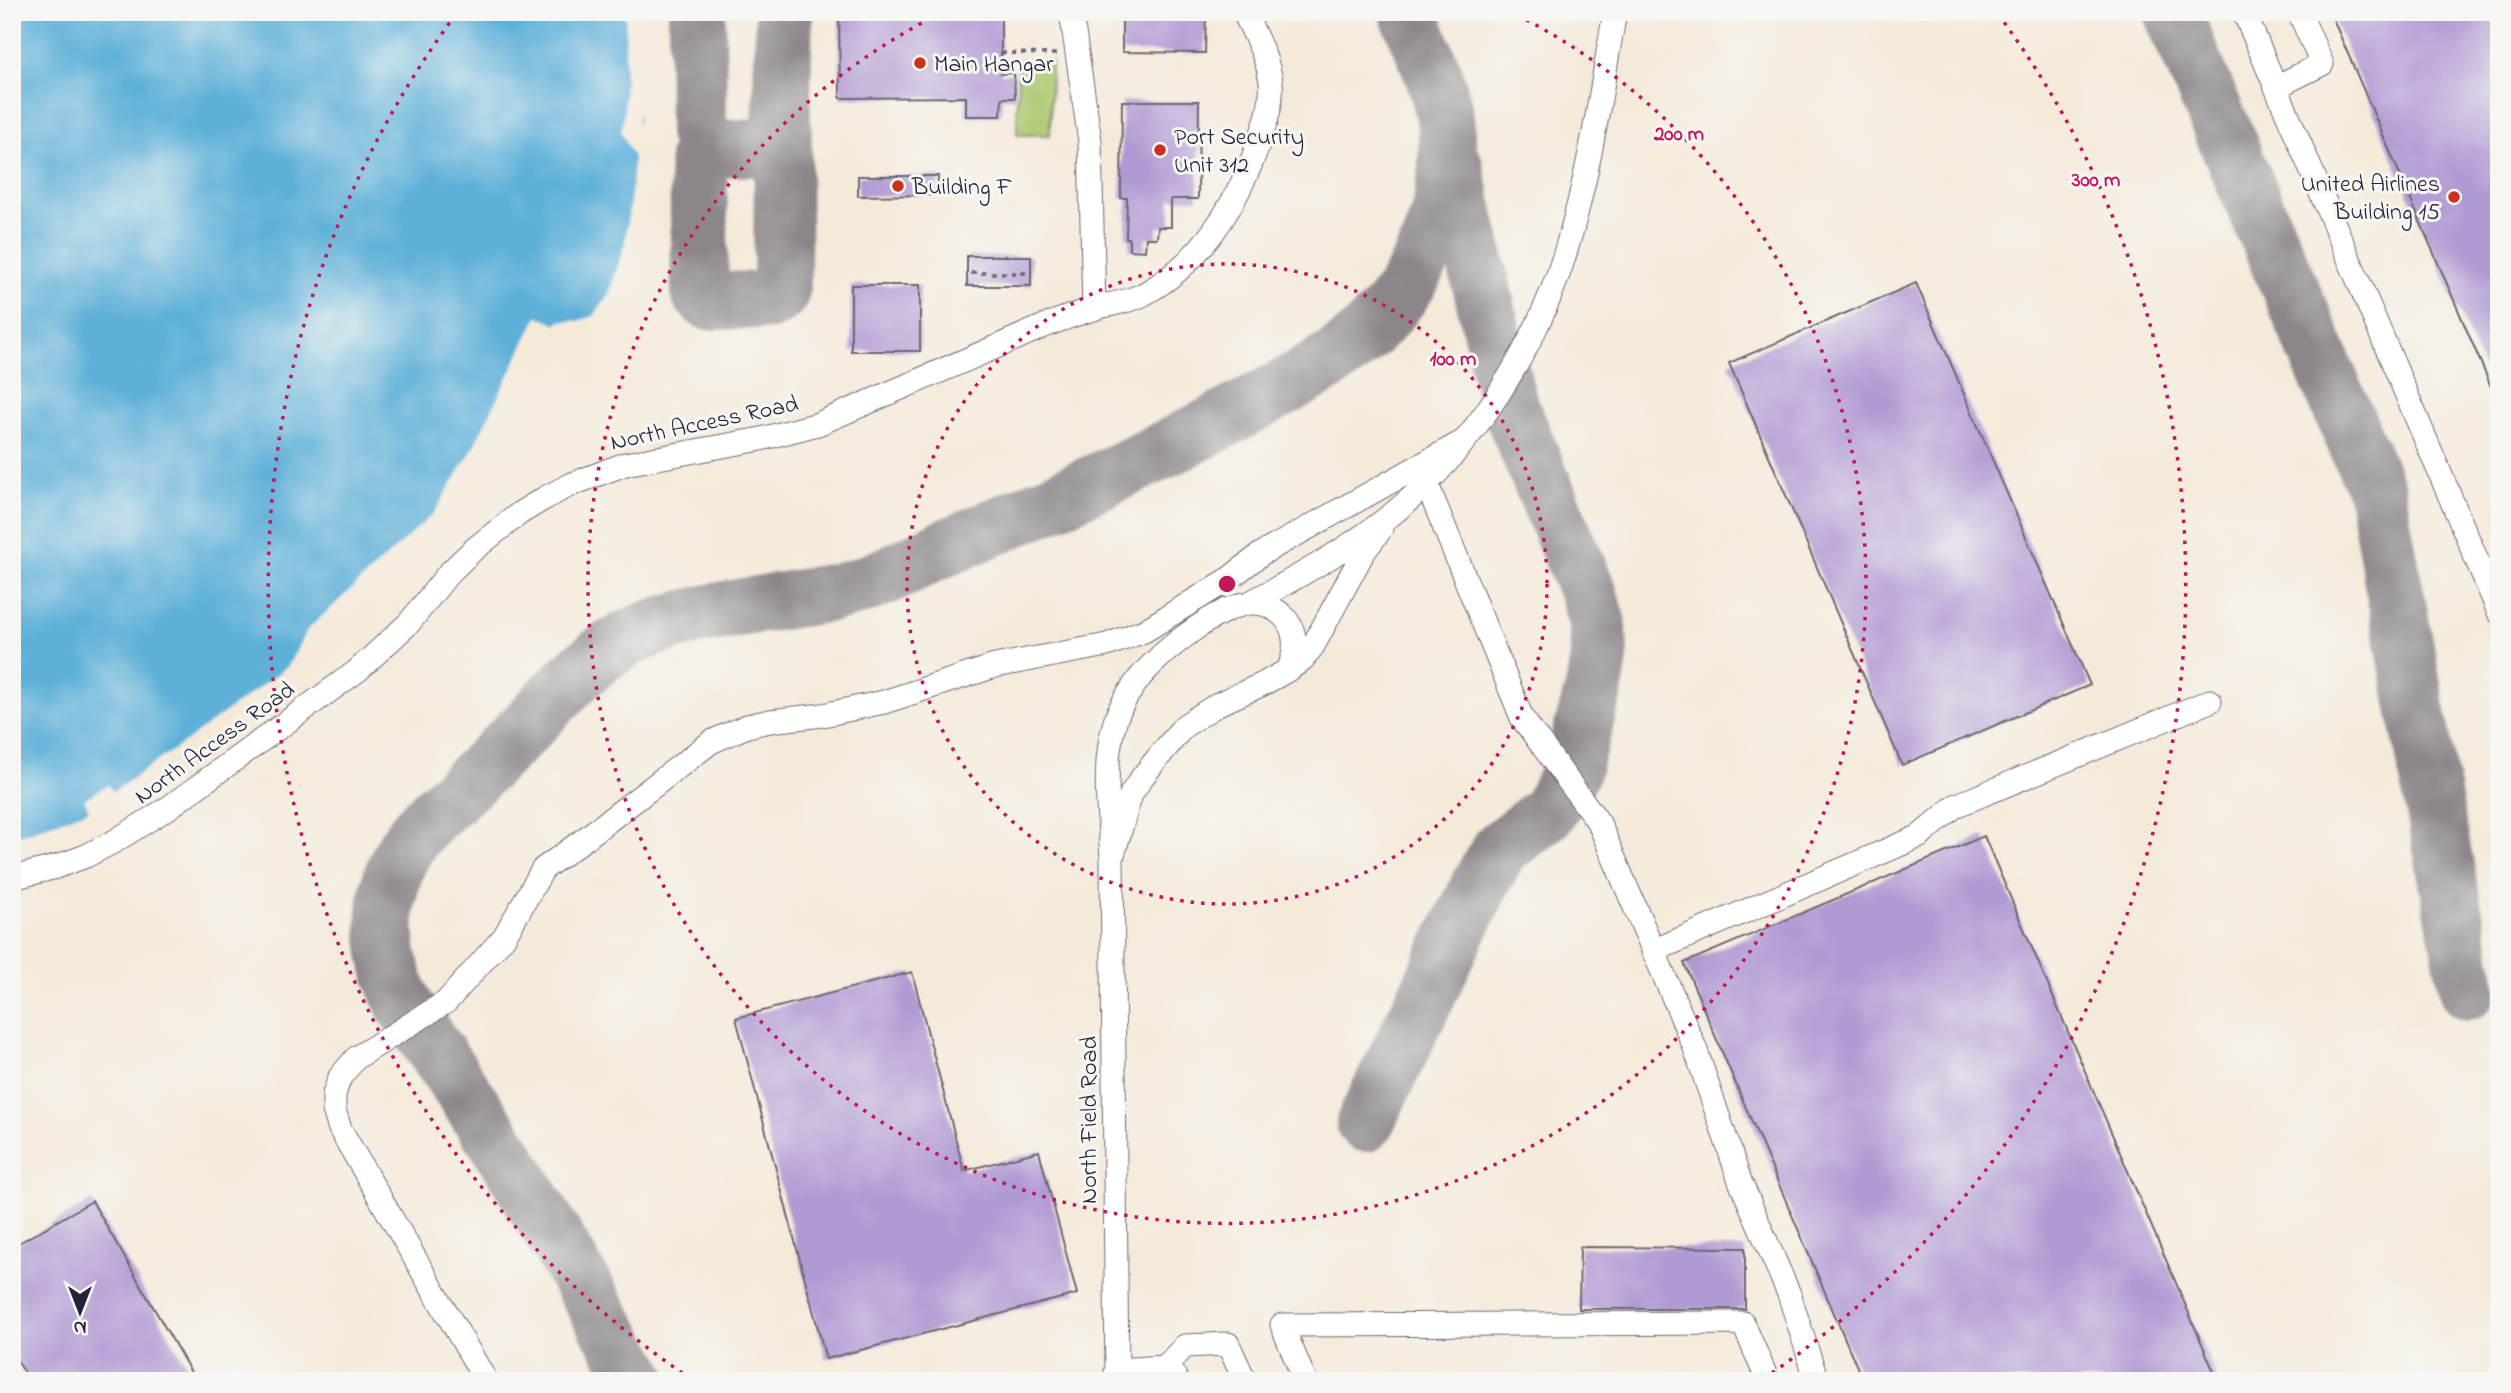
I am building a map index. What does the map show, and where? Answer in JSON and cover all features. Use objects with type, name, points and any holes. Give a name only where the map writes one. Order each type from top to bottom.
[{"type":"street","points":[[1071,12],[1090,141],[1094,309]]},
{"type":"street","name":"North Access Road","points":[[12,878],[86,856],[169,808],[357,671],[409,623],[448,574],[473,550],[520,513],[553,494],[625,464],[761,439],[818,424],[1042,327],[1140,296],[1178,271],[1208,241],[1240,189],[1265,126],[1271,83],[1244,12]]},
{"type":"street","points":[[1391,515],[1464,441],[1503,385],[1544,307],[1567,249],[1583,186],[1615,12]]},
{"type":"street","points":[[2244,12],[2499,612]]},
{"type":"street","points":[[2276,87],[2322,64],[2299,12]]},
{"type":"street","points":[[486,1381],[340,1129],[334,1110],[334,1094],[340,1077],[356,1058],[446,1002],[505,937],[542,869],[711,742],[732,732],[770,721],[823,715],[884,702],[995,666],[1107,645],[1144,631],[1226,581],[1261,554],[1464,441]]},
{"type":"street","points":[[1426,482],[1522,718],[1599,823],[1695,1048],[1740,1181],[1789,1294],[1817,1381]]},
{"type":"street","name":"North Field Road","points":[[1117,1376],[1112,859],[1106,773],[1114,723],[1133,685],[1161,655],[1221,611],[1251,602],[1304,574],[1391,515]]},
{"type":"street","name":"North Field Road","points":[[1112,859],[1131,794],[1143,776],[1184,726],[1218,704],[1263,684],[1303,659],[1313,646],[1363,553],[1391,515]]},
{"type":"street","points":[[1251,602],[1274,608],[1291,626],[1295,646],[1288,670]]},
{"type":"street","points":[[1654,951],[1920,836],[1955,806],[2210,701]]},
{"type":"street","points":[[1306,1381],[1282,1325],[1743,1323],[1768,1381]]},
{"type":"street","points":[[1117,1376],[1170,1374],[1185,1346],[1228,1344],[1245,1381]]},
{"type":"path","points":[[1001,53],[1077,54]]},
{"type":"path","points":[[971,273],[1031,273]]},
{"type":"green space","points":[[1018,60],[1051,61],[1050,135],[1017,135]]},
{"type":"water","points":[[12,12],[637,12],[637,282],[601,329],[563,327],[389,605],[118,807],[12,855]]},
{"type":"pier","points":[[626,12],[641,12],[637,123],[647,144],[641,283],[633,299],[603,332],[578,337],[564,332],[459,509],[392,607],[341,655],[120,810],[60,844],[12,859],[12,838],[89,810],[84,799],[108,785],[113,792],[288,666],[307,630],[434,513],[470,454],[538,316],[556,324],[560,321],[578,321],[594,316],[610,292],[625,242],[631,193],[633,157],[621,132],[624,111]]},
{"type":"building","name":"Main Hangar","points":[[839,12],[1001,12],[1001,74],[1014,73],[1015,98],[1002,98],[1001,116],[966,116],[966,97],[840,98]]},
{"type":"building","points":[[1122,12],[1206,12],[1205,53],[1122,52]]},
{"type":"building","name":"United Airlines Building 15","points":[[2330,12],[2499,12],[2499,405]]},
{"type":"building","name":"Port Security Unit 312","points":[[1122,101],[1199,101],[1198,199],[1171,199],[1171,227],[1158,227],[1157,238],[1146,238],[1145,251],[1129,250],[1129,238],[1126,238],[1127,198],[1121,198]]},
{"type":"building","name":"Building F","points":[[858,176],[938,176],[938,195],[858,196]]},
{"type":"building","points":[[967,256],[1031,256],[1031,286],[967,286]]},
{"type":"building","points":[[1916,283],[2090,685],[1902,765],[1729,363]]},
{"type":"building","points":[[851,285],[920,285],[920,351],[851,351]]},
{"type":"building","points":[[1984,836],[2218,1381],[1863,1381],[1684,963]]},
{"type":"building","points":[[912,972],[964,1171],[1039,1151],[1077,1294],[826,1359],[736,1018]]},
{"type":"building","points":[[92,1201],[196,1381],[29,1381],[12,1351],[12,1247]]},
{"type":"building","points":[[1580,1247],[1745,1248],[1745,1309],[1579,1309]]},
{"type":"taxiway","points":[[697,12],[698,133],[708,144],[738,148],[766,147],[781,137],[784,12]]},
{"type":"taxiway","points":[[640,1381],[506,1155],[405,1006],[396,984],[386,938],[389,892],[405,849],[419,829],[496,757],[574,678],[604,653],[621,643],[678,620],[842,591],[875,581],[1149,457],[1286,387],[1347,350],[1370,330],[1409,283],[1435,228],[1443,198],[1447,137],[1442,105],[1433,73],[1408,12]]},
{"type":"taxiway","points":[[2172,12],[2376,489],[2468,991]]},
{"type":"taxiway","points":[[711,147],[702,151],[698,157],[700,293],[708,301],[771,300],[780,293],[782,286],[783,128]]},
{"type":"taxiway","points":[[1365,1123],[1500,849],[1549,811],[1570,774],[1594,689],[1599,656],[1598,627],[1589,595],[1507,399],[1454,165]]},
{"type":"place","name":"Main Hangar","points":[[920,63]]},
{"type":"place","name":"Port Security Unit 312","points":[[1160,150]]},
{"type":"place","name":"Building F","points":[[898,186]]},
{"type":"place","name":"United Airlines Building 15","points":[[2454,197]]}]
